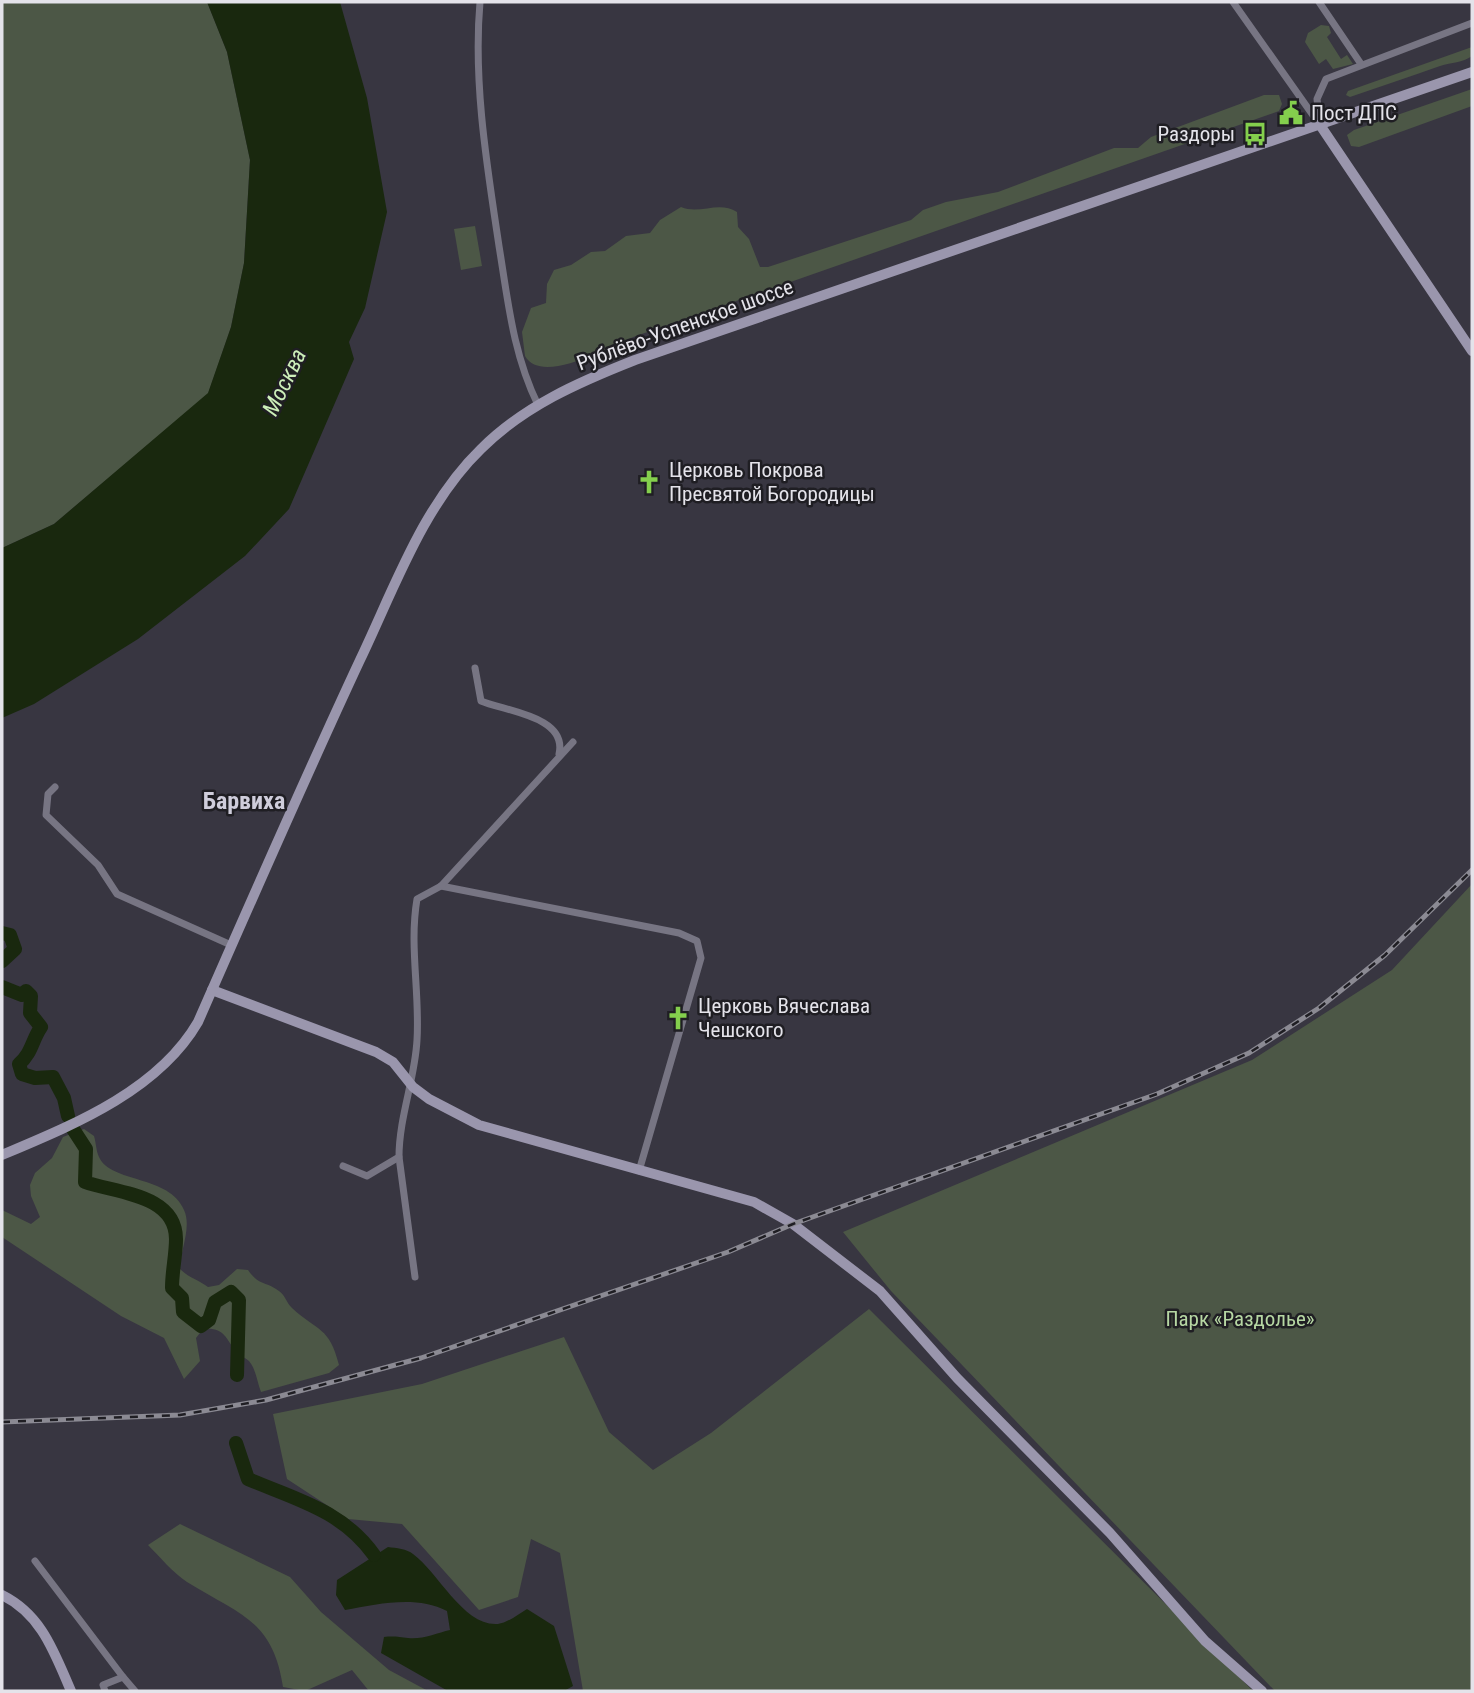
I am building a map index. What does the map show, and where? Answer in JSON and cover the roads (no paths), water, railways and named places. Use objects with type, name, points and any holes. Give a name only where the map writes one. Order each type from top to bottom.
[{"type":"main road","name":"Рублёво-Успенское шоссе","points":[[2,1155],[75,1121],[158,1072],[176,1056],[190,1035],[212,990],[283,834],[304,779],[428,520],[464,467],[480,450],[538,405],[583,381],[635,360],[1472,72]]},
{"type":"main road","points":[[1320,125],[1472,351]]},
{"type":"main road","points":[[212,990],[376,1052],[393,1062],[429,1100],[479,1125],[754,1202],[772,1211],[880,1291],[957,1378],[1110,1534],[1205,1641],[1262,1691]]},
{"type":"main road","points":[[2,1595],[27,1610],[38,1622],[71,1691]]},
{"type":"street","points":[[480,2],[478,32],[481,101],[493,212],[515,343],[521,367],[538,405]]},
{"type":"street","points":[[1233,2],[1320,125]]},
{"type":"street","points":[[1319,2],[1361,64]]},
{"type":"street","points":[[1320,125],[1317,99],[1320,87],[1334,74],[1472,23]]},
{"type":"street","points":[[475,668],[481,701],[528,715],[555,732],[561,745],[558,758]]},
{"type":"street","points":[[415,1277],[399,1157],[399,1135],[417,1040],[414,920],[417,899],[441,886],[573,742]]},
{"type":"street","points":[[55,787],[48,794],[46,815],[98,865],[117,894],[231,945]]},
{"type":"street","points":[[441,886],[679,933],[697,942],[701,958],[675,1057],[639,1171]]},
{"type":"street","points":[[343,1166],[366,1176],[399,1157]]},
{"type":"street","points":[[35,1561],[135,1691]]},
{"type":"street","points":[[105,1691],[103,1685],[123,1677]]},
{"type":"water","name":"Москва","points":[[207,2],[340,2],[367,98],[387,212],[365,308],[349,342],[354,359],[289,509],[245,556],[138,639],[34,704],[2,718],[2,548],[54,524],[208,393],[231,327],[244,263],[250,160],[227,52]]},
{"type":"water","points":[[388,1547],[413,1554],[463,1608],[486,1623],[502,1623],[527,1609],[554,1626],[573,1686],[564,1691],[448,1691],[381,1653],[384,1637],[418,1638],[450,1630],[447,1611],[423,1603],[397,1602],[345,1610],[336,1595],[337,1580]]},
{"type":"waterway","points":[[2,933],[10,935],[15,949],[2,961]]},
{"type":"waterway","points":[[2,987],[22,995],[26,991],[31,996],[30,1013],[41,1027],[27,1055],[19,1064],[22,1074],[35,1078],[53,1077],[64,1098],[68,1116]]},
{"type":"waterway","points":[[73,1129],[86,1149],[85,1182],[155,1204],[166,1213],[173,1224],[176,1239],[172,1288],[182,1298],[183,1312],[201,1326],[209,1320],[215,1302],[231,1292],[239,1300],[237,1375]]},
{"type":"waterway","points":[[236,1443],[248,1479],[332,1516],[347,1527],[374,1555]]},
{"type":"railway","points":[[2,1422],[180,1415],[266,1400],[421,1358],[728,1252],[793,1224],[1157,1094],[1249,1053],[1319,1008],[1385,955],[1472,870]]},
{"type":"place","name":"Пост ДПС","points":[[1291,113]]},
{"type":"place","name":"Раздоры","points":[[1255,134]]},
{"type":"place","name":"Церковь Покрова Пресвятой Богородицы","points":[[649,482]]},
{"type":"place","name":"Церковь Вячеслава Чешского","points":[[678,1018]]},
{"type":"district","name":"Барвиха","points":[[244,801]]},
{"type":"park label","name":"Парк «Раздолье»","points":[[1240,1319]]}]
